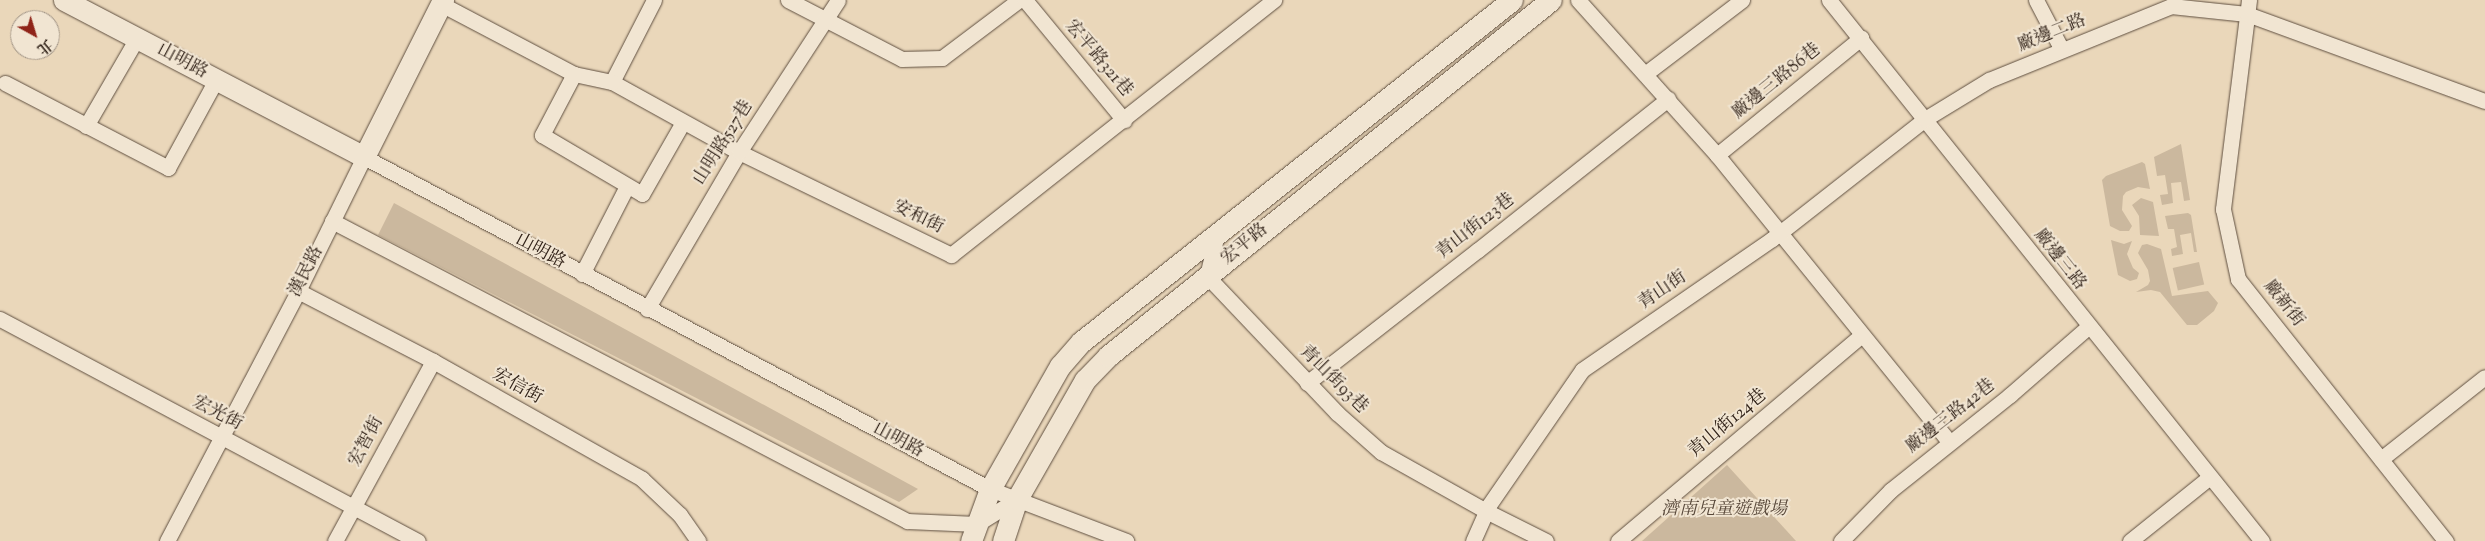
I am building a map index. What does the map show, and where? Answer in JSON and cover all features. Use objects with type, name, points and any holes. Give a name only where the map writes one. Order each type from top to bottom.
[{"type":"street","name":"山明路","points":[[64,0],[990,489],[1126,541]]},
{"type":"street","points":[[612,82],[654,0]]},
{"type":"street","points":[[788,0],[825,21],[902,58],[942,58],[1019,0]]},
{"type":"street","name":"山明路527巷","points":[[647,308],[739,152],[838,0]]},
{"type":"street","name":"宏平路321巷","points":[[1024,0],[1124,120]]},
{"type":"street","name":"安和街","points":[[442,2],[574,74],[612,82],[739,152],[951,255],[1274,0]]},
{"type":"street","name":"宏平路","points":[[974,532],[990,489],[1060,366],[1081,342],[1512,0]]},
{"type":"street","name":"宏平路","points":[[1003,541],[1017,499],[1086,380],[1108,356],[1551,0]]},
{"type":"street","points":[[1578,0],[1717,154],[1949,442]]},
{"type":"street","points":[[1645,74],[1742,0]]},
{"type":"street","name":"廠邊三路","points":[[1829,0],[1925,118],[2088,327],[2262,541]]},
{"type":"street","points":[[2036,0],[2062,50]]},
{"type":"street","name":"漢民路","points":[[167,541],[298,291],[442,2]]},
{"type":"street","name":"廠邊二路","points":[[1925,118],[1989,80],[2172,6],[2248,7],[2485,101]]},
{"type":"street","name":"廠新街","points":[[2248,7],[2223,209],[2238,279],[2446,541]]},
{"type":"street","points":[[86,126],[137,38]]},
{"type":"street","name":"廠邊三路86巷","points":[[1717,154],[1861,38]]},
{"type":"street","points":[[574,74],[542,135],[642,194],[683,122]]},
{"type":"street","points":[[5,84],[168,168],[216,80]]},
{"type":"street","name":"青山街123巷","points":[[1306,383],[1668,100]]},
{"type":"street","name":"青山街","points":[[1473,541],[1486,511],[1582,370],[1780,233],[1925,118]]},
{"type":"street","points":[[582,274],[627,186]]},
{"type":"street","points":[[332,221],[907,521],[974,532],[1017,499]]},
{"type":"street","points":[[1207,276],[1217,234]]},
{"type":"street","name":"青山街93巷","points":[[1207,276],[1306,383],[1381,452],[1486,511],[1546,541]]},
{"type":"street","name":"宏信街","points":[[298,291],[433,361],[642,479],[680,515],[698,541]]},
{"type":"street","name":"宏光街","points":[[0,319],[418,541]]},
{"type":"street","name":"廠邊三路42巷","points":[[1841,541],[1891,490],[2010,395],[2088,327]]},
{"type":"street","name":"青山街124巷","points":[[1618,541],[1862,335]]},
{"type":"street","name":"宏智街","points":[[335,541],[433,361]]},
{"type":"street","points":[[2381,459],[2485,376]]},
{"type":"street","points":[[2130,541],[2210,477]]},
{"type":"green space","points":[[2181,144],[2190,200],[2184,201],[2181,182],[2171,183],[2173,203],[2162,205],[2160,195],[2168,194],[2165,175],[2157,176],[2154,157]]},
{"type":"green space","points":[[2142,162],[2145,164],[2150,189],[2138,187],[2126,192],[2123,196],[2122,210],[2132,226],[2129,231],[2120,231],[2110,226],[2102,180],[2106,176]]},
{"type":"green space","points":[[2141,198],[2153,202],[2159,236],[2140,235],[2139,216],[2132,205]]},
{"type":"green space","points":[[394,203],[918,489],[899,502],[378,235]]},
{"type":"green space","points":[[2188,213],[2191,215],[2197,252],[2194,252],[2191,233],[2180,235],[2183,254],[2172,256],[2171,249],[2177,247],[2174,229],[2168,229],[2165,216]]},
{"type":"green space","points":[[2111,240],[2124,244],[2132,241],[2127,254],[2133,268],[2139,273],[2137,279],[2130,281],[2118,275]]},
{"type":"green space","points":[[2147,244],[2161,249],[2172,296],[2208,291],[2218,303],[2214,311],[2197,325],[2187,325],[2160,292],[2151,290],[2136,292],[2148,285],[2150,281],[2148,270],[2138,253],[2142,245]]},
{"type":"green space","points":[[2199,262],[2204,284],[2178,290],[2173,268]]},
{"type":"green space","name":"濟南兒童遊戲場","points":[[1727,465],[1796,541],[1642,541]]}]
